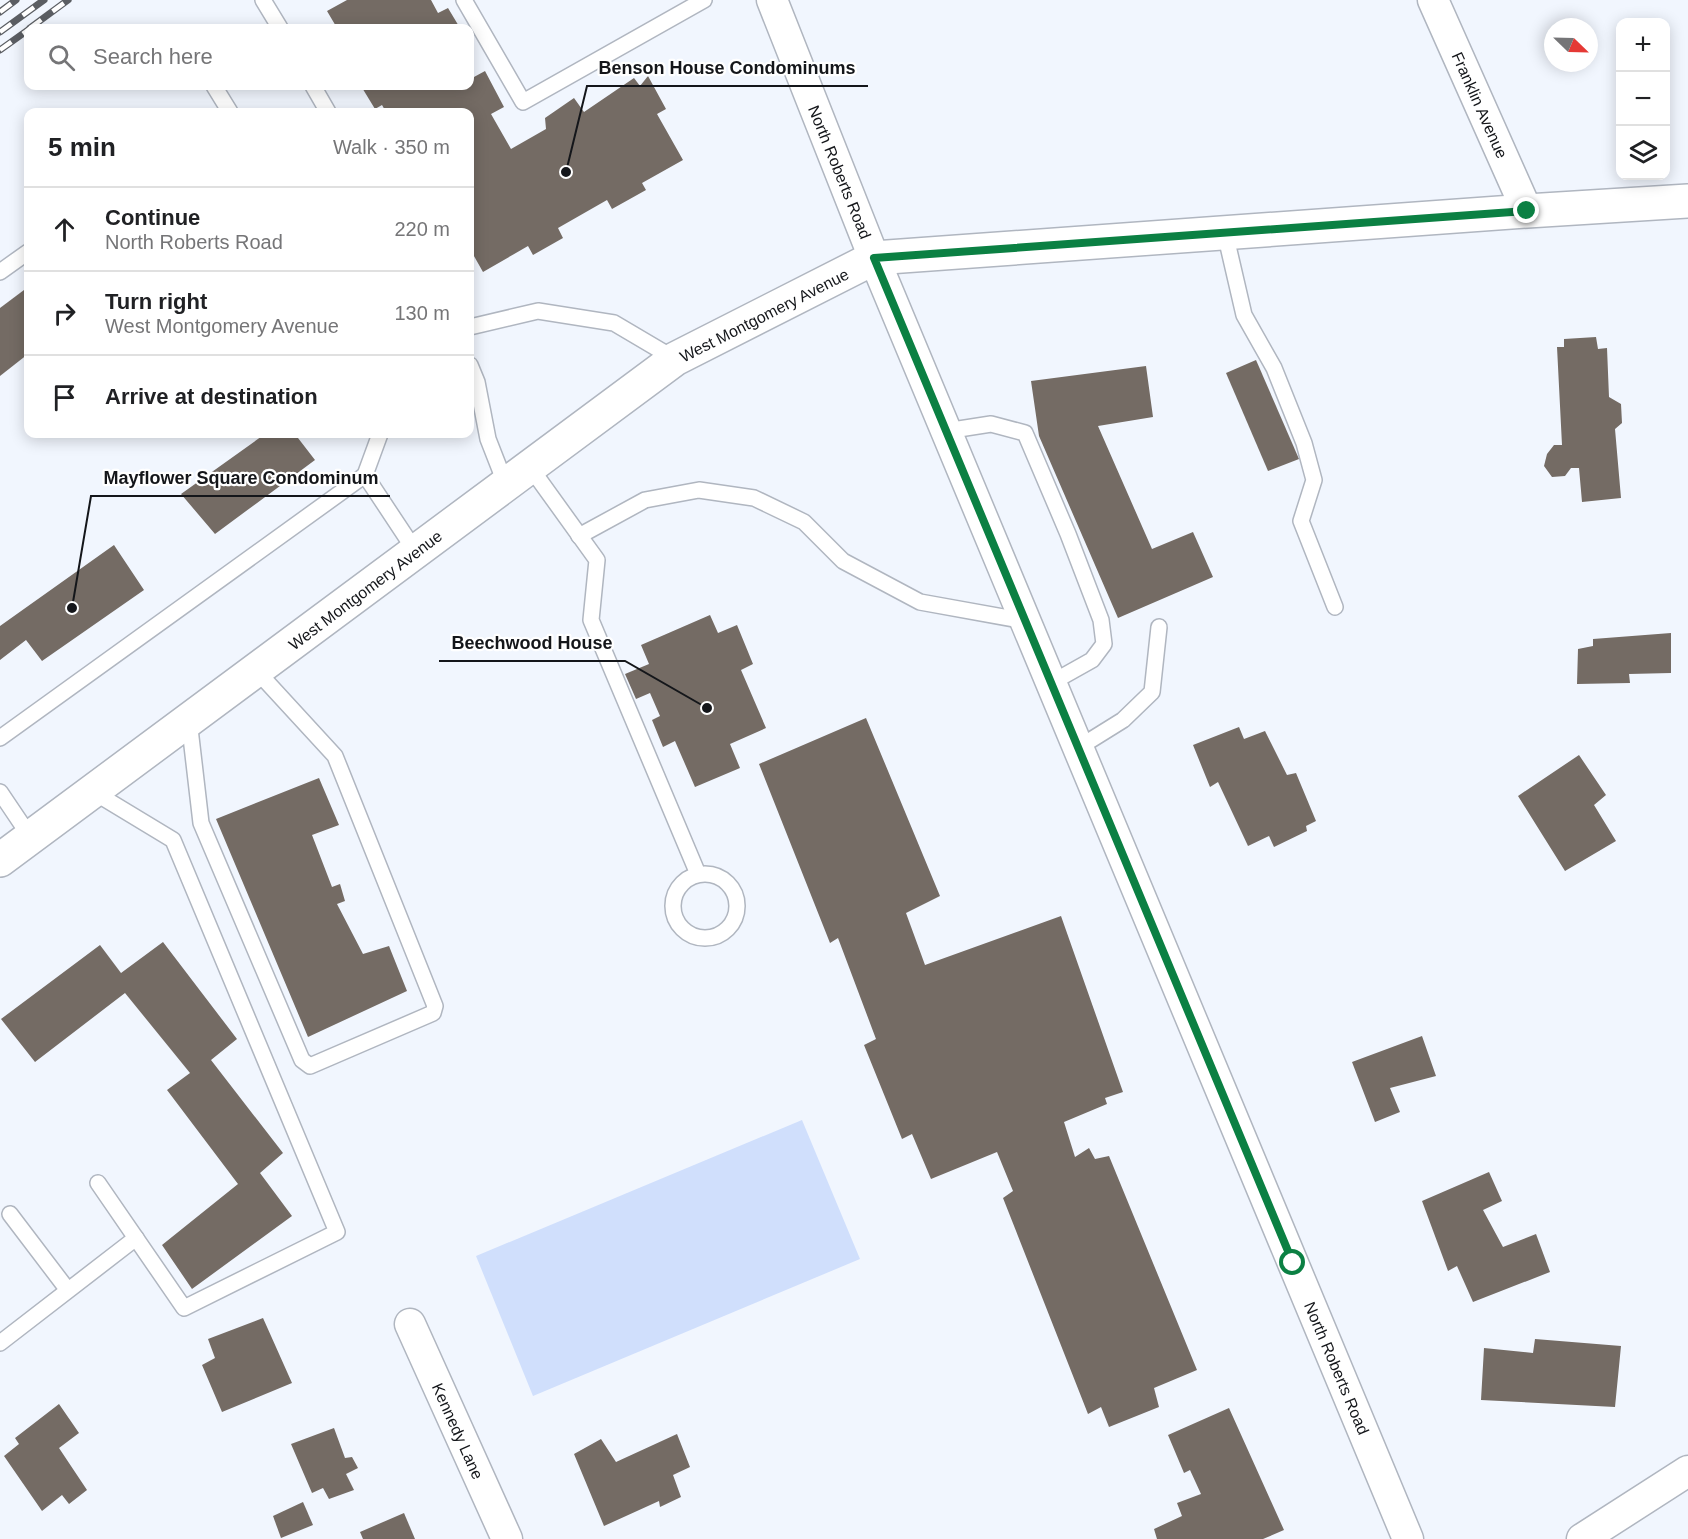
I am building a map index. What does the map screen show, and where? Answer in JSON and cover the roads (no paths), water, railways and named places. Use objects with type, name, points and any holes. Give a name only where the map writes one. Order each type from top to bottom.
[{"type":"main road","name":"West Montgomery Avenue","points":[[0,860],[675,360],[874,258],[1688,201]]},
{"type":"street","name":"North Roberts Road","points":[[772,0],[874,258],[1408,1539]]},
{"type":"street","name":"Franklin Avenue","points":[[1433,0],[1527,211]]},
{"type":"street","name":"Kennedy Lane","points":[[410,1324],[507,1539]]},
{"type":"street","points":[[1582,1539],[1688,1471]]},
{"type":"lane","points":[[263,0],[278,24]]},
{"type":"lane","points":[[464,0],[523,102],[704,0]]},
{"type":"lane","points":[[216,90],[228,108]]},
{"type":"lane","points":[[315,90],[326,108]]},
{"type":"lane","points":[[1225,233],[1244,315],[1274,368],[1304,443],[1314,480],[1301,521],[1335,607]]},
{"type":"lane","points":[[0,272],[24,255]]},
{"type":"lane","points":[[474,326],[538,311],[614,323],[675,360]]},
{"type":"lane","points":[[474,374],[488,439],[518,476],[579,536],[597,560],[591,620],[698,874]]},
{"type":"lane","points":[[946,431],[991,424],[1025,433],[1068,534],[1101,620],[1104,644],[1092,660],[1051,683]]},
{"type":"lane","points":[[0,738],[365,475],[379,438]]},
{"type":"lane","points":[[365,475],[416,552]]},
{"type":"lane","points":[[579,536],[645,500],[699,490],[754,498],[804,522],[843,561],[920,602],[1025,621]]},
{"type":"lane","points":[[1078,748],[1123,720],[1152,692],[1159,627]]},
{"type":"lane","points":[[189,720],[201,823],[302,1060],[310,1066],[433,1013],[435,1006],[335,756],[256,670]]},
{"type":"lane","points":[[92,791],[173,840],[337,1232],[184,1308],[98,1183]]},
{"type":"lane","points":[[0,792],[31,837]]},
{"type":"lane","points":[[698,874],[711,874],[723,878],[732,887],[737,899],[738,912],[733,923],[724,933],[713,938],[700,939],[688,934],[673,914],[673,901],[678,889],[698,874]]},
{"type":"lane","points":[[10,1214],[67,1289]]},
{"type":"lane","points":[[0,1343],[136,1238]]},
{"type":"railway","points":[[0,12],[16,0]]},
{"type":"railway","points":[[0,32],[44,0]]},
{"type":"railway","points":[[35,24],[68,0]]},
{"type":"railway","points":[[0,50],[24,33]]},
{"type":"place","name":"Benson House Condominums","points":[[566,172]]},
{"type":"place","name":"Mayflower Square Condominum","points":[[72,608]]},
{"type":"place","name":"Beechwood House","points":[[707,708]]}]
